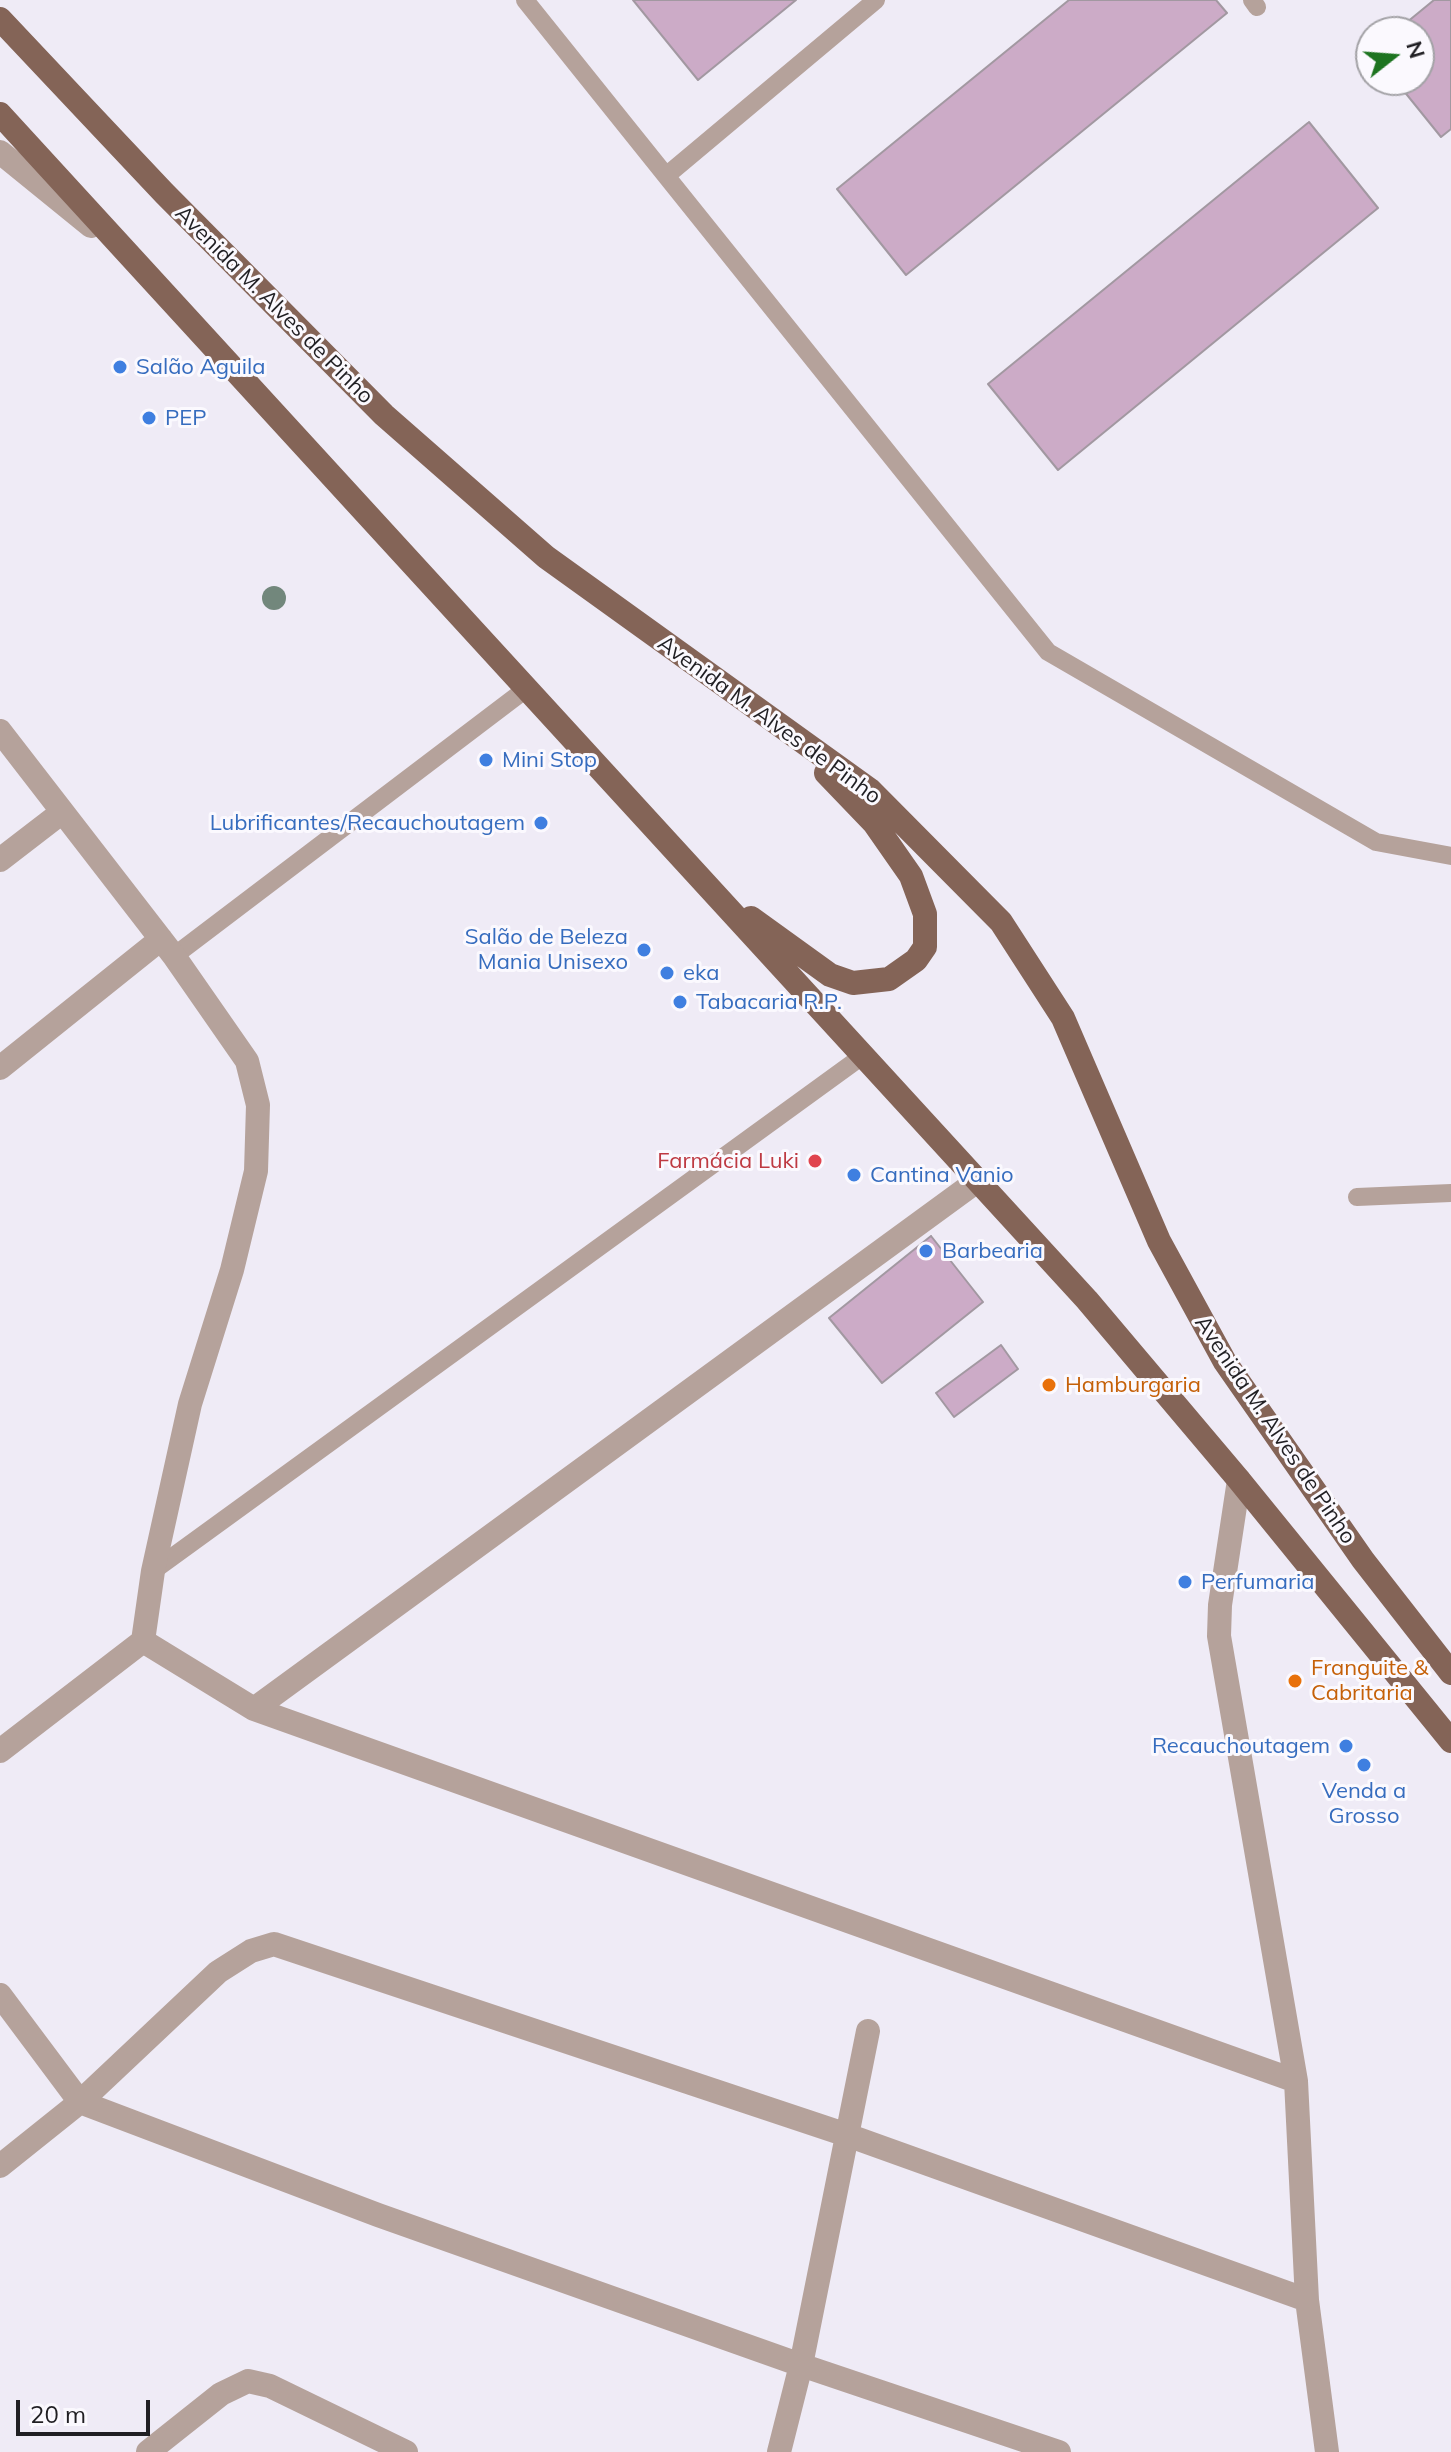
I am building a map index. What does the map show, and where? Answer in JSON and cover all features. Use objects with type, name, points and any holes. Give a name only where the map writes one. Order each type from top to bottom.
[{"type":"main road","name":"Avenida M. Alves de Pinho","points":[[0,19],[164,193],[384,415],[546,557],[870,790],[1001,922],[1063,1018],[1159,1241],[1225,1362],[1363,1560],[1451,1673]]},
{"type":"main road","points":[[0,114],[130,260],[259,392],[861,1057],[1087,1300],[1239,1480],[1451,1741]]},
{"type":"main road","points":[[666,841],[746,914],[830,975],[853,983],[871,983],[889,979],[916,960],[925,947],[926,930],[922,904],[911,876],[874,823],[779,725]]},
{"type":"street","points":[[0,152],[130,260]]},
{"type":"street","points":[[0,731],[168,947],[247,1061],[258,1118],[256,1171],[232,1270],[190,1404],[153,1571],[143,1641],[0,1751]]},
{"type":"street","points":[[0,860],[61,813]]},
{"type":"street","points":[[0,1068],[168,947]]},
{"type":"street","points":[[254,1709],[977,1181]]},
{"type":"street","points":[[1239,1480],[1220,1605],[1219,1636],[1296,2081],[1307,2300],[1327,2452]]},
{"type":"street","points":[[143,1641],[254,1709],[1296,2081]]},
{"type":"street","points":[[0,2166],[80,2102],[218,1972],[251,1951],[274,1944],[847,2135],[1307,2300]]},
{"type":"street","points":[[0,1995],[80,2102],[378,2215],[801,2365],[1059,2452]]},
{"type":"street","points":[[779,2452],[801,2365],[868,2031]]},
{"type":"street","points":[[148,2452],[221,2394],[248,2381],[270,2386],[406,2452]]},
{"type":"lane","points":[[525,0],[1048,652],[1376,842],[1451,856]]},
{"type":"lane","points":[[666,176],[876,0]]},
{"type":"lane","points":[[168,947],[526,689]]},
{"type":"lane","points":[[153,1571],[861,1057]]},
{"type":"lane","points":[[1357,1197],[1451,1193]]},
{"type":"building","points":[[633,0],[796,0],[698,80]]},
{"type":"building","points":[[1069,0],[1216,0],[1227,13],[906,275],[837,189]]},
{"type":"building","points":[[1434,0],[1451,0],[1451,129],[1441,137],[1408,96],[1435,96],[1435,16],[1414,16]]},
{"type":"building","points":[[1309,122],[1378,208],[1058,470],[988,384]]},
{"type":"building","points":[[931,1236],[983,1302],[882,1383],[829,1318]]},
{"type":"building","points":[[1001,1345],[1018,1369],[954,1417],[936,1393]]},
{"type":"place","name":"Salão Aguila","points":[[120,367]]},
{"type":"place","name":"PEP","points":[[149,418]]},
{"type":"place","name":"Mini Stop","points":[[486,760]]},
{"type":"place","name":"Lubrificantes/Recauchoutagem","points":[[541,823]]},
{"type":"place","name":"Salão de Beleza Mania Unisexo","points":[[644,950]]},
{"type":"place","name":"eka","points":[[667,973]]},
{"type":"place","name":"Tabacaria R.P.","points":[[680,1002]]},
{"type":"place","name":"Farmácia Luki","points":[[815,1161]]},
{"type":"place","name":"Cantina Vanio","points":[[854,1175]]},
{"type":"place","name":"Barbearia","points":[[926,1251]]},
{"type":"place","name":"Hamburgaria","points":[[1049,1385]]},
{"type":"place","name":"Perfumaria","points":[[1185,1582]]},
{"type":"place","name":"Franguite & Cabritaria","points":[[1295,1681]]},
{"type":"place","name":"Recauchoutagem","points":[[1346,1746]]},
{"type":"place","name":"Venda a Grosso","points":[[1364,1765]]}]
